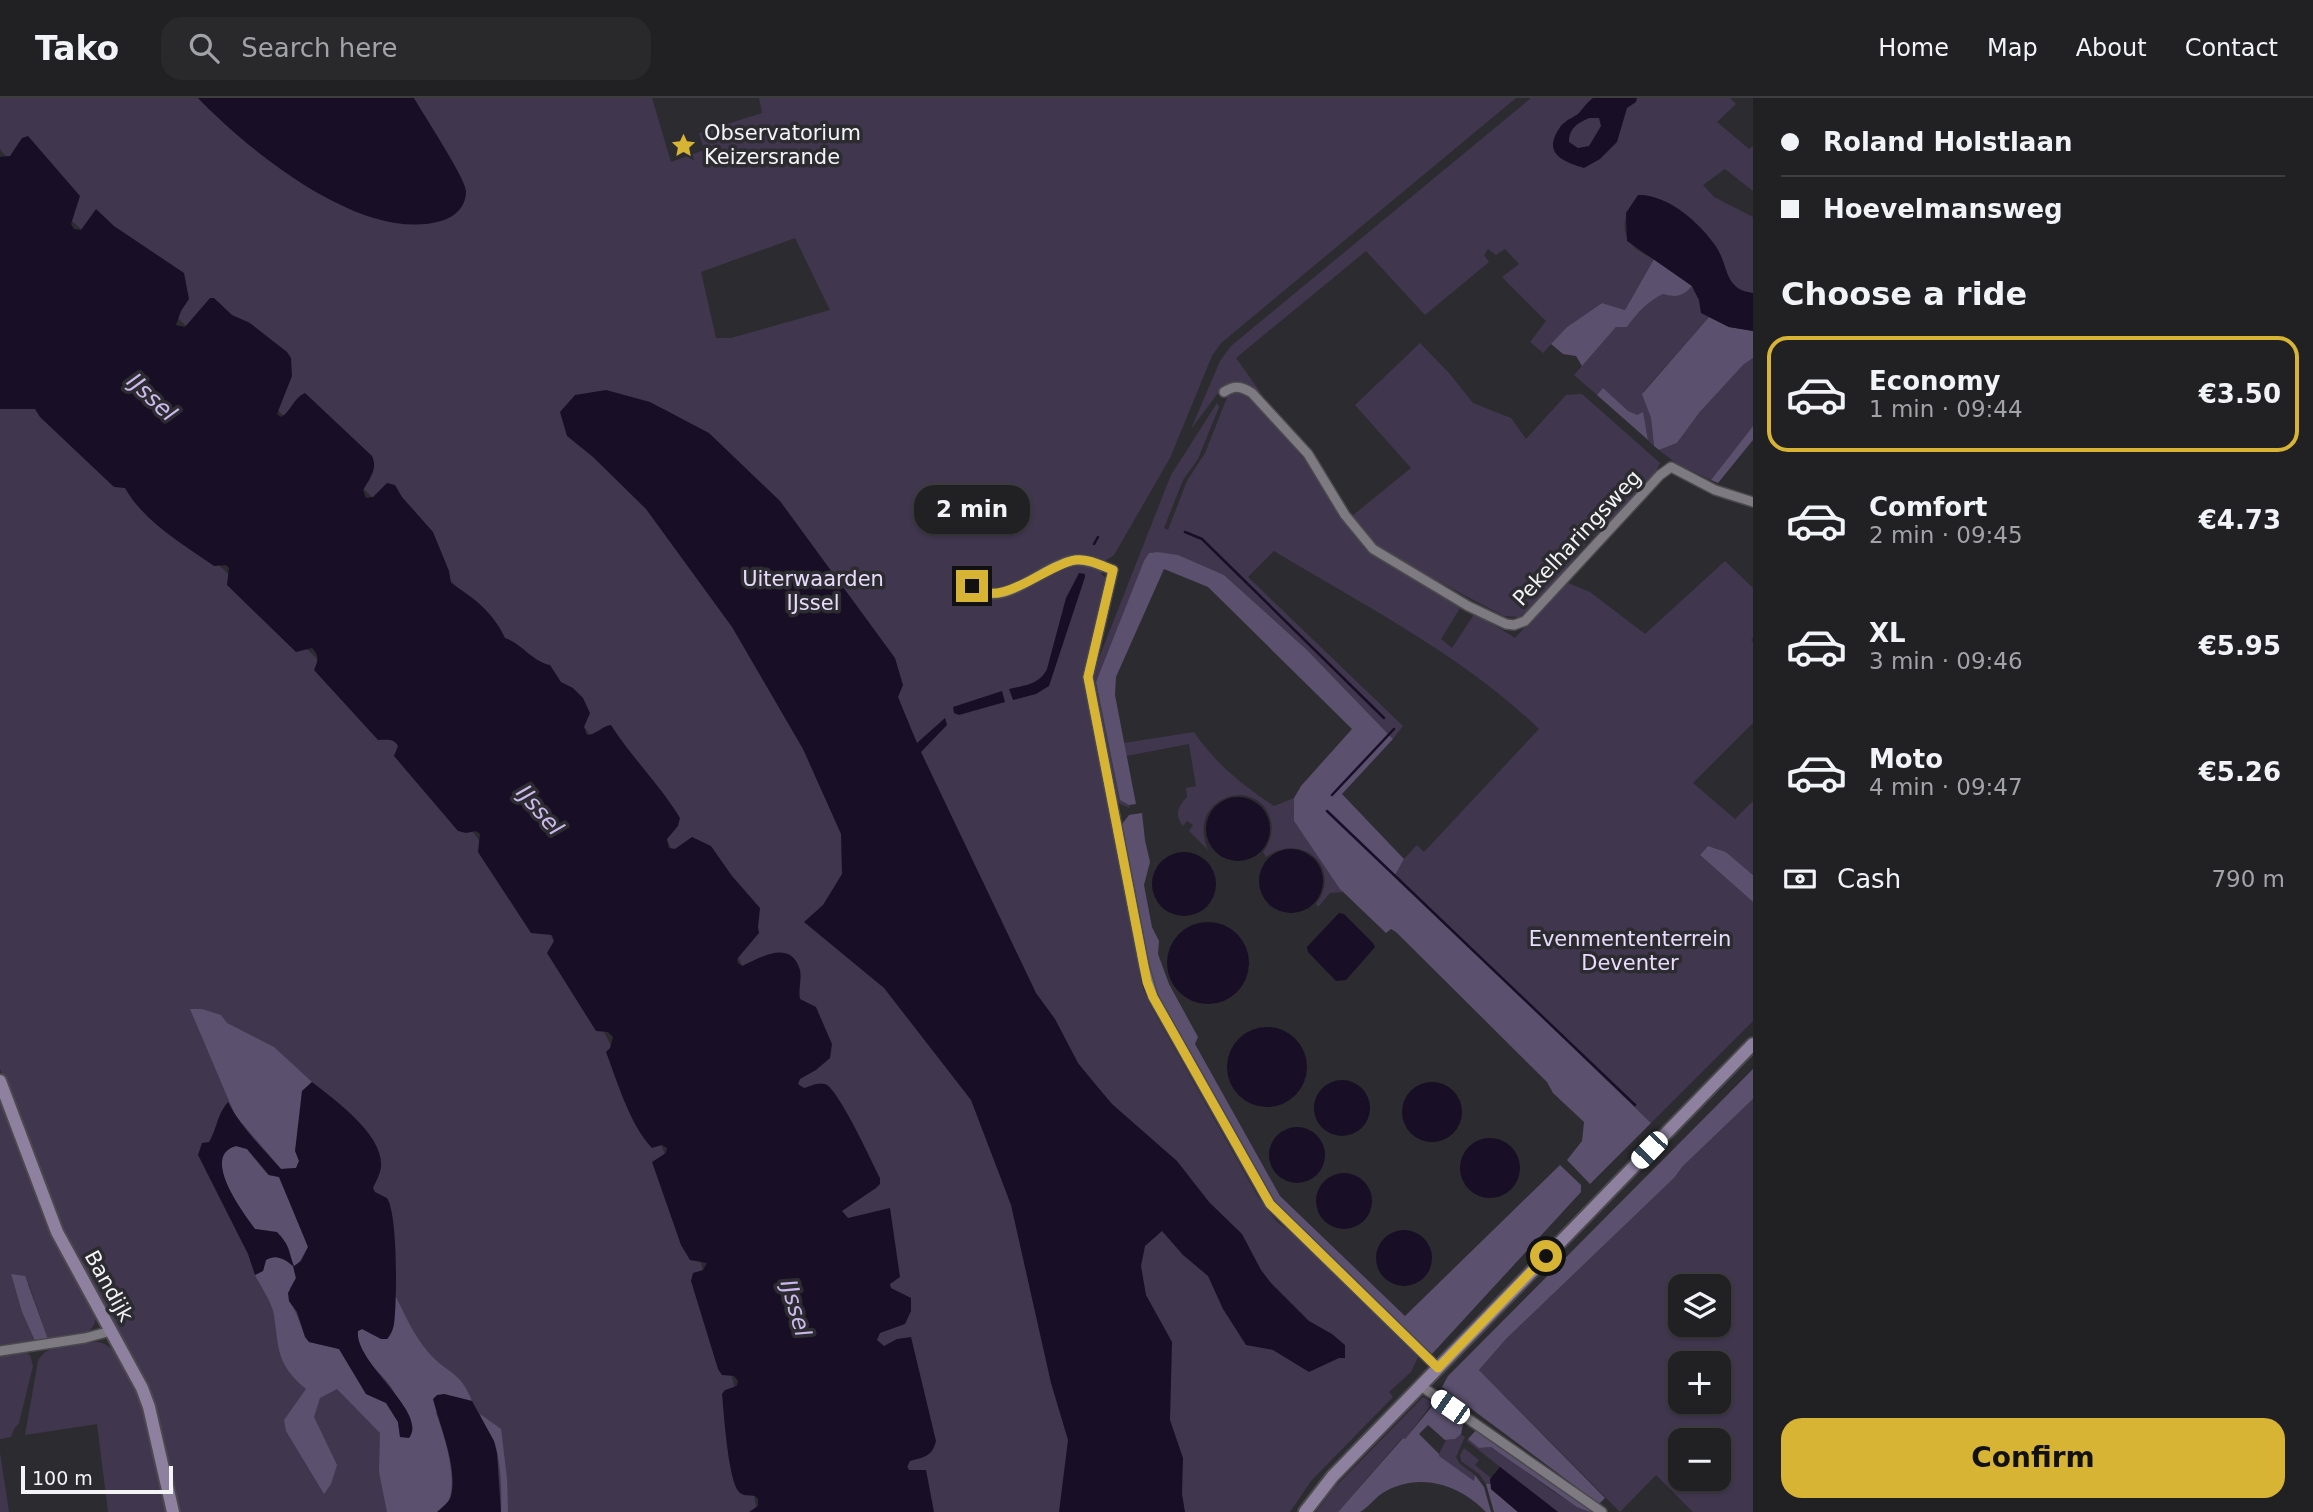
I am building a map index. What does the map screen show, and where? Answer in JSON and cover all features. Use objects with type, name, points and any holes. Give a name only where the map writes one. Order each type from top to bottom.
[{"type":"street","name":"Pekelharingsweg","points":[[1224,392],[1234,386],[1243,387],[1252,393],[1308,454],[1345,515],[1373,549],[1468,606],[1506,624],[1514,625],[1525,621],[1660,475],[1671,467],[1715,490],[1753,502]]},
{"type":"street","points":[[967,576],[977,590],[994,595],[1074,560],[1113,570],[1088,677],[1144,966],[1153,997],[1270,1204],[1438,1368]]},
{"type":"street","points":[[1305,1512],[1320,1490],[1753,1044]]},
{"type":"street","name":"Bandijk","points":[[0,1082],[57,1232],[142,1388],[149,1407],[173,1512]]},
{"type":"street","points":[[0,1350],[85,1338],[111,1331]]},
{"type":"street","points":[[1421,1386],[1602,1512]]},
{"type":"green space","name":"Uiterwaarden IJssel","points":[[0,98],[652,98],[671,162],[704,150],[699,133],[762,113],[759,98],[1516,98],[1221,343],[1212,356],[1170,458],[1114,555],[1105,561],[1101,574],[1107,579],[1087,665],[1086,684],[1143,987],[1149,1003],[1258,1197],[1277,1222],[1310,1247],[1416,1348],[1418,1357],[1411,1372],[1389,1392],[1393,1397],[1311,1481],[1290,1512],[913,1512],[909,1470],[875,1339],[797,1084],[739,959],[668,843],[585,728],[506,639],[367,492],[71,220],[0,149]],"holes":[[[795,238],[830,310],[731,338],[716,338],[701,272]]]},
{"type":"green space","points":[[1531,98],[1730,98],[1736,104],[1717,122],[1749,149],[1753,146],[1753,191],[1725,169],[1703,185],[1714,197],[1753,217],[1753,293],[1733,285],[1720,255],[1696,225],[1667,204],[1643,195],[1628,212],[1625,219],[1626,233],[1634,247],[1654,259],[1625,310],[1602,303],[1567,327],[1543,353],[1530,342],[1546,321],[1502,277],[1519,264],[1505,249],[1496,255],[1488,249],[1484,255],[1489,262],[1425,315],[1366,251],[1236,358],[1261,393],[1241,385],[1221,389],[1191,429],[1220,361],[1231,346]]},
{"type":"green space","points":[[1692,286],[1701,312],[1709,317],[1643,392],[1651,418],[1654,446],[1648,440],[1641,420],[1603,389],[1597,395],[1574,375],[1616,327],[1627,327],[1643,308],[1663,294],[1679,295]]},
{"type":"green space","points":[[1420,343],[1473,403],[1511,418],[1526,439],[1566,395],[1582,394],[1660,463],[1637,495],[1586,544],[1545,593],[1519,617],[1504,616],[1404,563],[1371,539],[1352,516],[1411,468],[1355,405]]},
{"type":"green space","points":[[1753,358],[1753,426],[1711,480],[1677,464],[1659,450],[1677,443],[1699,413],[1743,365]]},
{"type":"green space","points":[[0,375],[125,487],[222,568],[311,653],[397,741],[472,831],[550,934],[605,1034],[663,1149],[701,1263],[733,1381],[757,1512],[176,1512],[160,1439],[63,1236],[0,1069]]},
{"type":"green space","name":"Evenmententerrein Deventer","points":[[1233,390],[1245,392],[1281,429],[1302,457],[1314,465],[1331,501],[1360,541],[1373,553],[1460,608],[1441,639],[1452,648],[1475,613],[1515,638],[1566,582],[1590,592],[1645,634],[1725,561],[1753,588],[1753,723],[1693,783],[1735,819],[1753,801],[1753,875],[1726,852],[1708,846],[1700,855],[1753,902],[1753,1021],[1651,1123],[1395,874],[1417,845],[1424,852],[1539,729],[1478,678],[1378,612],[1274,551],[1248,577],[1403,726],[1393,739],[1307,650],[1224,575],[1157,552],[1149,553],[1096,682],[1120,800],[1130,808],[1116,802],[1093,673],[1171,475],[1217,403],[1219,407],[1198,459],[1183,480],[1164,528],[1168,530],[1187,481],[1205,453],[1228,395]]},
{"type":"green space","points":[[1194,732],[1230,773],[1274,806],[1294,798],[1294,821],[1344,892],[1330,893],[1318,907],[1316,904],[1323,891],[1325,878],[1322,866],[1315,857],[1293,848],[1280,850],[1266,857],[1263,852],[1270,838],[1271,821],[1264,807],[1253,798],[1240,795],[1226,798],[1215,805],[1206,816],[1204,831],[1208,850],[1189,831],[1193,825],[1187,821],[1183,826],[1178,811],[1187,797],[1186,788],[1196,786],[1189,744],[1126,756],[1124,743]]},
{"type":"green space","points":[[1753,1099],[1753,1512],[1693,1512],[1672,1491],[1731,1491],[1731,1428],[1668,1428],[1668,1487],[1656,1475],[1620,1512],[1479,1370],[1506,1339],[1674,1178],[1683,1166]]},
{"type":"green space","points":[[0,1102],[45,1223],[56,1237],[95,1312],[92,1327],[80,1335],[48,1339],[29,1285],[11,1274],[22,1312],[35,1341],[0,1347]]},
{"type":"green space","points":[[98,1342],[113,1350],[126,1366],[136,1389],[146,1416],[168,1512],[108,1512],[97,1424],[25,1435],[38,1361],[43,1354],[64,1344]]},
{"type":"green space","points":[[23,1351],[30,1355],[33,1366],[19,1423],[11,1437],[0,1439],[0,1355]]},
{"type":"green space","points":[[1423,1397],[1436,1404],[1431,1405],[1405,1439],[1402,1438],[1338,1512],[1316,1512],[1335,1487]]},
{"type":"green space","points":[[1460,1434],[1465,1437],[1456,1457],[1460,1464],[1475,1475],[1475,1482],[1438,1456],[1446,1440],[1455,1439]]},
{"type":"green space","points":[[1468,1439],[1479,1448],[1491,1447],[1564,1498],[1590,1512],[1558,1512],[1467,1441]]},
{"type":"green space","points":[[1464,1448],[1479,1460],[1475,1465],[1491,1478],[1491,1484],[1486,1484],[1479,1474],[1461,1461],[1460,1455]]},
{"type":"green space","points":[[0,1453],[9,1512],[0,1512]]},
{"type":"shaded area","points":[[1654,259],[1692,286],[1679,295],[1663,294],[1652,300],[1627,327],[1616,327],[1582,366],[1576,356],[1563,354],[1551,344],[1567,327],[1602,303],[1625,310]]},
{"type":"shaded area","points":[[1709,317],[1729,327],[1753,331],[1753,358],[1743,365],[1699,413],[1677,443],[1659,450],[1654,446],[1651,418],[1642,394]]},
{"type":"shaded area","points":[[1603,388],[1628,411],[1637,415],[1643,412],[1648,440],[1597,395]]},
{"type":"shaded area","points":[[1753,426],[1753,440],[1718,483],[1711,480]]},
{"type":"shaded area","points":[[1149,553],[1178,555],[1224,575],[1307,650],[1393,739],[1342,794],[1404,859],[1395,875],[1651,1123],[1590,1184],[1567,1160],[1582,1141],[1584,1122],[1396,932],[1391,929],[1386,933],[1340,889],[1294,821],[1294,798],[1301,786],[1352,729],[1208,587],[1164,569],[1116,677],[1115,695],[1136,804],[1129,805],[1120,800],[1096,682],[1144,561]]},
{"type":"shaded area","points":[[1142,813],[1150,862],[1144,885],[1152,927],[1159,941],[1158,954],[1169,984],[1198,1037],[1195,1044],[1280,1196],[1405,1316],[1560,1165],[1581,1185],[1581,1192],[1431,1355],[1276,1208],[1157,998],[1121,825],[1129,815]]},
{"type":"shaded area","points":[[1708,846],[1726,852],[1753,875],[1753,902],[1700,855]]},
{"type":"shaded area","points":[[190,1009],[202,1009],[221,1015],[227,1023],[274,1047],[312,1082],[302,1091],[299,1161],[296,1168],[281,1169],[235,1115]]},
{"type":"shaded area","points":[[1753,1069],[1753,1099],[1506,1339],[1479,1370],[1605,1498],[1599,1504],[1442,1387],[1448,1376]]},
{"type":"shaded area","points":[[236,1146],[247,1149],[268,1175],[279,1177],[305,1238],[308,1247],[294,1271],[296,1278],[290,1288],[289,1301],[309,1342],[339,1349],[366,1394],[386,1403],[398,1422],[400,1437],[398,1408],[394,1392],[365,1356],[358,1340],[358,1331],[362,1329],[388,1339],[394,1324],[395,1295],[424,1346],[463,1383],[472,1401],[444,1394],[436,1413],[448,1450],[452,1481],[451,1494],[446,1505],[438,1512],[387,1512],[379,1472],[380,1433],[337,1389],[320,1398],[314,1417],[337,1465],[331,1484],[324,1494],[286,1431],[284,1420],[306,1389],[284,1364],[278,1347],[273,1310],[255,1275],[263,1271],[266,1260],[273,1256],[286,1260],[270,1231],[255,1229],[227,1185],[223,1175],[222,1155],[229,1148]]},
{"type":"shaded area","points":[[11,1274],[25,1276],[48,1339],[35,1341],[22,1312]]},
{"type":"shaded area","points":[[1434,1404],[1439,1404],[1464,1420],[1461,1434],[1455,1439],[1445,1440],[1428,1425],[1419,1434],[1439,1456],[1474,1481],[1475,1475],[1484,1487],[1491,1512],[1486,1512],[1452,1488],[1413,1482],[1386,1491],[1360,1512],[1338,1512],[1403,1438],[1405,1439]]},
{"type":"shaded area","points":[[480,1414],[501,1429],[508,1512],[501,1512],[501,1478],[497,1452]]},
{"type":"shaded area","points":[[1477,1429],[1594,1509],[1590,1512],[1577,1507],[1491,1447],[1479,1448],[1468,1439]]},
{"type":"shaded area","points":[[1486,1484],[1491,1484],[1491,1489],[1518,1512],[1494,1512]]},
{"type":"water","points":[[198,98],[414,98],[464,184],[464,202],[459,211],[446,219],[410,224],[377,219],[343,206],[309,188],[277,166],[247,143]]},
{"type":"water","points":[[1593,98],[1637,98],[1636,102],[1627,108],[1617,142],[1600,159],[1584,168],[1558,156],[1553,146],[1562,125],[1578,114]],"holes":[[[1589,118],[1599,118],[1601,126],[1589,146],[1578,148],[1569,142],[1572,130],[1578,124]]]},
{"type":"water","name":"IJssel","points":[[28,136],[80,196],[71,224],[74,229],[81,230],[96,209],[114,226],[184,273],[189,299],[176,325],[185,327],[210,298],[214,298],[232,315],[250,323],[287,352],[291,358],[292,376],[277,414],[281,417],[284,415],[305,393],[372,456],[374,469],[363,490],[366,498],[373,497],[387,483],[395,485],[402,497],[433,532],[449,571],[451,583],[482,607],[505,638],[537,660],[550,665],[561,682],[573,688],[583,698],[590,713],[584,727],[587,735],[611,725],[680,818],[678,826],[667,839],[669,848],[675,849],[692,837],[711,846],[732,876],[760,908],[759,933],[737,959],[738,963],[742,966],[775,953],[790,955],[796,961],[800,970],[800,999],[816,1007],[832,1044],[830,1058],[800,1079],[798,1084],[804,1088],[825,1084],[831,1089],[846,1111],[880,1178],[880,1184],[876,1188],[842,1211],[848,1218],[890,1208],[900,1277],[890,1284],[891,1288],[911,1298],[911,1311],[905,1324],[880,1333],[877,1340],[884,1346],[897,1339],[911,1337],[936,1441],[930,1453],[910,1461],[907,1467],[909,1470],[926,1470],[934,1512],[749,1512],[758,1506],[758,1499],[741,1494],[735,1485],[727,1446],[722,1394],[725,1390],[737,1386],[738,1381],[734,1376],[722,1375],[718,1369],[691,1281],[693,1273],[703,1270],[707,1263],[690,1260],[681,1245],[652,1162],[666,1153],[667,1148],[662,1145],[652,1148],[637,1127],[606,1052],[613,1037],[608,1032],[596,1031],[547,953],[554,941],[552,935],[531,933],[478,852],[480,834],[476,831],[458,831],[394,756],[398,746],[396,743],[378,740],[314,670],[318,658],[312,648],[296,652],[227,585],[229,568],[226,565],[214,566],[165,532],[133,500],[125,488],[114,487],[40,417],[35,409],[0,409],[0,157],[10,156],[22,138]]},
{"type":"water","points":[[1638,195],[1671,204],[1708,236],[1719,252],[1731,282],[1743,291],[1753,293],[1753,331],[1729,327],[1701,313],[1699,300],[1692,286],[1627,241],[1626,213]]},
{"type":"water","points":[[606,390],[650,402],[709,433],[780,501],[895,658],[903,685],[898,697],[917,743],[945,718],[947,725],[921,752],[1036,993],[1055,1019],[1078,1063],[1112,1104],[1177,1161],[1209,1202],[1242,1234],[1271,1283],[1309,1321],[1345,1345],[1345,1358],[1339,1358],[1309,1372],[1273,1350],[1246,1345],[1223,1309],[1208,1276],[1183,1255],[1162,1231],[1145,1246],[1141,1266],[1146,1295],[1172,1342],[1170,1420],[1183,1458],[1182,1494],[1185,1512],[1059,1512],[1068,1440],[1051,1383],[1011,1205],[971,1100],[884,988],[804,922],[823,905],[842,874],[841,834],[803,749],[732,627],[646,509],[593,457],[567,436],[560,412],[575,395]]},
{"type":"water","points":[[1079,573],[1085,574],[1085,577],[1049,686],[1036,694],[1013,700],[1009,689],[1036,681],[1047,669],[1066,598]]},
{"type":"water","points":[[1002,691],[1005,702],[959,715],[954,713],[953,707]]},
{"type":"water","points":[[1232,797],[1244,797],[1261,806],[1268,817],[1268,841],[1261,852],[1244,861],[1232,861],[1220,856],[1211,847],[1206,835],[1206,823],[1211,811],[1220,802]]},
{"type":"water","points":[[1285,849],[1297,849],[1314,858],[1321,869],[1321,893],[1314,904],[1297,913],[1285,913],[1273,908],[1264,899],[1259,887],[1259,875],[1264,863],[1273,854]]},
{"type":"water","points":[[1178,852],[1190,852],[1207,861],[1214,872],[1214,896],[1207,907],[1190,916],[1178,916],[1166,911],[1157,902],[1152,890],[1152,878],[1157,866],[1166,857]]},
{"type":"water","points":[[1339,913],[1344,914],[1375,947],[1346,980],[1336,981],[1308,952],[1307,947]]},
{"type":"water","points":[[1208,922],[1224,925],[1237,934],[1246,947],[1249,963],[1246,979],[1237,992],[1224,1001],[1208,1004],[1192,1001],[1179,992],[1170,979],[1167,963],[1170,947],[1179,934],[1192,925]]},
{"type":"water","points":[[1259,1027],[1275,1027],[1289,1033],[1301,1045],[1307,1059],[1307,1075],[1301,1089],[1289,1101],[1275,1107],[1259,1107],[1245,1101],[1233,1089],[1227,1075],[1227,1059],[1233,1045],[1245,1033]]},
{"type":"water","points":[[1342,1080],[1353,1082],[1362,1088],[1368,1097],[1368,1119],[1362,1128],[1353,1134],[1342,1136],[1331,1134],[1322,1128],[1316,1119],[1314,1108],[1316,1097],[1322,1088],[1331,1082]]},
{"type":"water","points":[[312,1082],[333,1098],[367,1131],[380,1155],[381,1167],[373,1188],[387,1198],[391,1207],[395,1239],[394,1324],[387,1339],[381,1339],[362,1329],[358,1331],[360,1344],[367,1358],[409,1415],[412,1427],[409,1438],[400,1437],[398,1422],[386,1403],[366,1394],[339,1349],[309,1342],[305,1337],[297,1312],[289,1301],[288,1293],[296,1278],[293,1266],[274,1257],[266,1260],[263,1271],[255,1275],[248,1254],[198,1155],[202,1143],[209,1142],[228,1102],[245,1129],[281,1169],[296,1168],[299,1161],[295,1151],[302,1091]],"holes":[[[236,1146],[247,1149],[269,1175],[279,1177],[308,1247],[301,1261],[294,1266],[282,1237],[277,1232],[255,1229],[228,1185],[222,1161],[226,1152]]]},
{"type":"water","points":[[1426,1082],[1438,1082],[1454,1090],[1460,1100],[1460,1124],[1454,1134],[1438,1142],[1426,1142],[1410,1134],[1402,1118],[1402,1106],[1410,1090]]},
{"type":"water","points":[[1297,1127],[1308,1129],[1317,1135],[1323,1144],[1323,1166],[1317,1175],[1308,1181],[1297,1183],[1286,1181],[1277,1175],[1271,1166],[1269,1155],[1271,1144],[1277,1135],[1286,1129]]},
{"type":"water","points":[[1490,1138],[1511,1147],[1520,1168],[1511,1189],[1490,1198],[1469,1189],[1460,1168],[1469,1147]]},
{"type":"water","points":[[1344,1173],[1355,1175],[1364,1181],[1370,1190],[1370,1212],[1364,1221],[1355,1227],[1344,1229],[1333,1227],[1324,1221],[1318,1212],[1316,1201],[1318,1190],[1324,1181],[1333,1175]]},
{"type":"water","points":[[1404,1230],[1415,1232],[1424,1238],[1430,1247],[1430,1269],[1424,1278],[1415,1284],[1404,1286],[1393,1284],[1384,1278],[1378,1269],[1376,1258],[1378,1247],[1384,1238],[1393,1232]]},
{"type":"water","points":[[444,1394],[472,1401],[494,1441],[501,1512],[437,1512],[450,1498],[453,1485],[444,1434],[433,1399]]},
{"type":"water","points":[[1500,1467],[1558,1512],[1518,1512],[1491,1489],[1490,1479]]},
{"type":"waterway","points":[[1185,532],[1202,539],[1384,718]]},
{"type":"waterway","points":[[1094,544],[1098,537]]},
{"type":"waterway","points":[[1332,795],[1394,729]]},
{"type":"waterway","points":[[1327,811],[1635,1105]]},
{"type":"place","name":"Observatorium Keizersrande","points":[[684,145]]},
{"type":"route","points":[[972,586],[982,593],[999,594],[1074,560],[1113,570],[1088,677],[1147,982],[1270,1204],[1438,1368],[1546,1256]]}]
